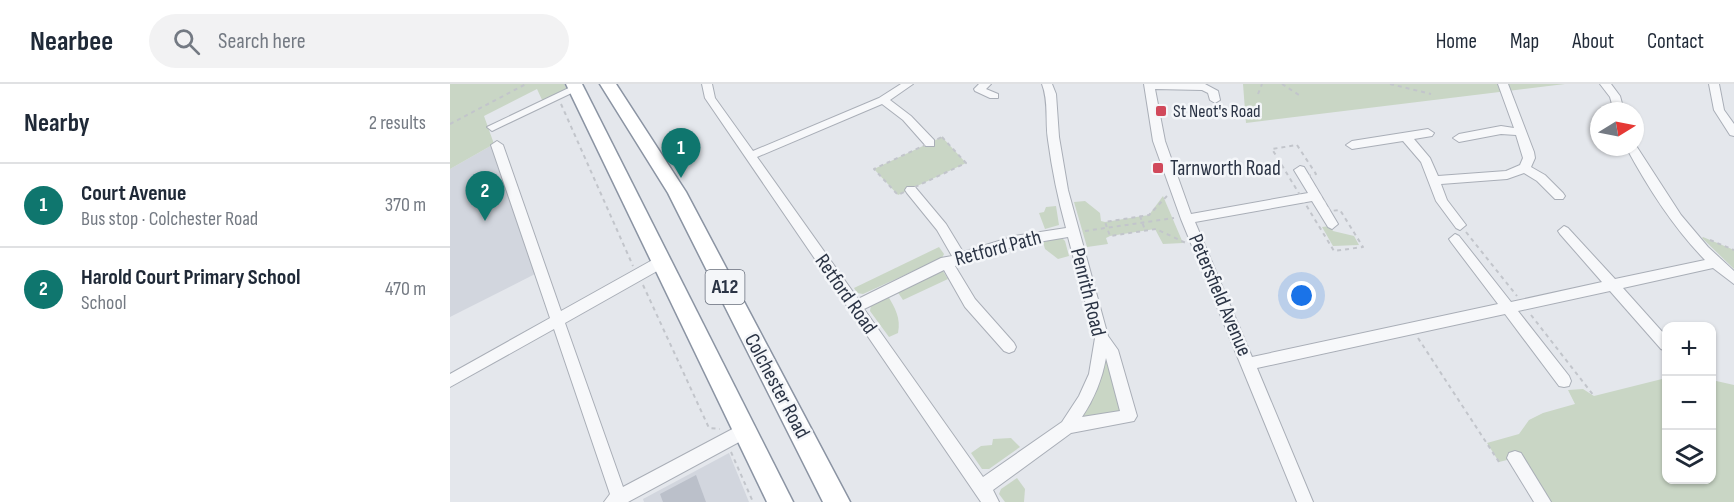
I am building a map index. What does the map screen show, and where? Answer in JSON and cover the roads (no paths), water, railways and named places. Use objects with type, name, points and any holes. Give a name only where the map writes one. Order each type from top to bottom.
[{"type":"highway","name":"Colchester Road","points":[[608,84],[677,192],[837,502]]},
{"type":"highway","name":"A12","points":[[572,88],[746,430],[780,502]]},
{"type":"street","name":"Retford Road","points":[[707,84],[710,98],[991,502]]},
{"type":"street","points":[[750,156],[883,100],[908,84]]},
{"type":"street","name":"Penrith Road","points":[[982,489],[1067,427],[1085,400],[1096,374],[1102,338],[1056,161],[1051,94],[1047,84]]},
{"type":"street","points":[[1435,180],[1507,175],[1525,168],[1529,158],[1503,84]]},
{"type":"street","points":[[1605,84],[1615,96],[1617,102]]},
{"type":"street","points":[[1714,84],[1719,110],[1734,132]]},
{"type":"street","points":[[1149,85],[1204,87],[1213,91],[1215,100]]},
{"type":"street","name":"Petersfield Avenue","points":[[1149,85],[1159,141],[1187,219],[1305,502]]},
{"type":"street","points":[[978,86],[994,96]]},
{"type":"street","points":[[492,127],[572,88]]},
{"type":"street","points":[[883,100],[907,118],[930,142]]},
{"type":"street","points":[[1459,138],[1501,130],[1520,132]]},
{"type":"street","points":[[1352,146],[1428,133]]},
{"type":"street","points":[[1406,137],[1426,161],[1442,201],[1458,232],[1508,307],[1564,381]]},
{"type":"street","points":[[497,145],[558,320],[616,500],[746,430]]},
{"type":"street","points":[[1637,156],[1671,213],[1716,263],[1734,279]]},
{"type":"street","points":[[1525,168],[1541,178],[1559,196]]},
{"type":"street","points":[[1300,170],[1332,224]]},
{"type":"street","points":[[911,190],[942,227],[970,303],[1009,347]]},
{"type":"street","points":[[1187,219],[1316,196]]},
{"type":"street","points":[[1564,231],[1662,340]]},
{"type":"street","name":"Retford Path","points":[[855,307],[953,260],[1031,238],[1073,232]]},
{"type":"street","points":[[450,381],[661,262]]},
{"type":"street","points":[[1248,364],[1716,263]]},
{"type":"street","points":[[1067,427],[1129,416],[1111,350],[1102,338]]},
{"type":"street","points":[[1515,458],[1543,502]]},
{"type":"place","name":"St Neot's Road","points":[[1161,111]]},
{"type":"place","name":"Tarnworth Road","points":[[1158,168]]},
{"type":"place","name":"Court Avenue","points":[[681,178]]},
{"type":"place","name":"Harold Court Primary School","points":[[485,221]]}]
